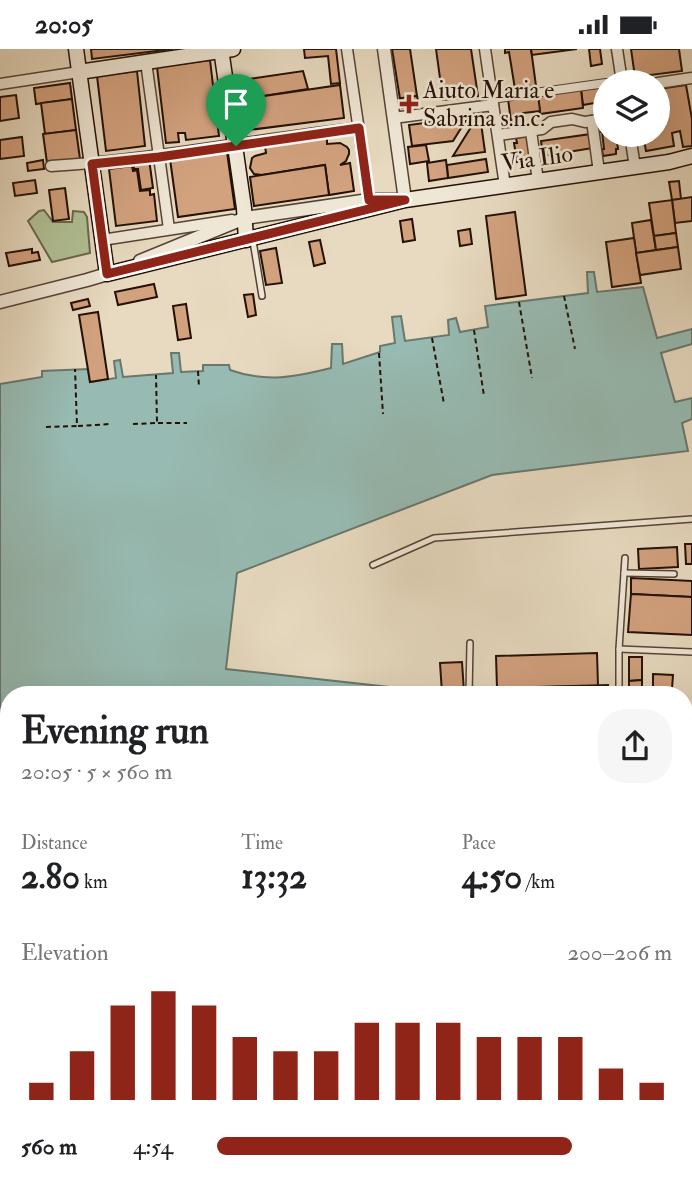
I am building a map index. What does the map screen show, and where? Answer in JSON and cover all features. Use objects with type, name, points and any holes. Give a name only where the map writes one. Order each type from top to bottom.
[{"type":"main road","points":[[76,49],[107,274]]},
{"type":"main road","points":[[79,72],[225,50],[249,239]]},
{"type":"main road","name":"Via Ilio","points":[[107,274],[249,239],[365,206],[669,162],[692,156]]},
{"type":"main road","name":"Via Ilio","points":[[669,162],[692,163]]},
{"type":"street","points":[[102,240],[245,218],[365,206],[353,128],[347,49]]},
{"type":"street","points":[[384,49],[400,118],[408,200]]},
{"type":"street","points":[[485,49],[505,186]]},
{"type":"street","points":[[618,49],[619,70]]},
{"type":"street","points":[[146,62],[169,229]]},
{"type":"street","points":[[0,84],[79,72]]},
{"type":"street","points":[[670,81],[692,78]]},
{"type":"street","points":[[400,118],[593,85]]},
{"type":"street","points":[[498,135],[542,129],[551,123],[592,121],[599,172]]},
{"type":"street","points":[[51,166],[159,157],[353,128]]},
{"type":"street","points":[[531,131],[538,181]]},
{"type":"street","points":[[632,147],[635,167]]},
{"type":"street","points":[[0,302],[107,274],[245,218]]},
{"type":"lane","points":[[249,239],[262,296]]},
{"type":"lane","points":[[373,565],[434,538],[692,519]]},
{"type":"lane","points":[[619,686],[625,558]]},
{"type":"lane","points":[[624,573],[674,574]]},
{"type":"lane","points":[[469,686],[470,643]]},
{"type":"lane","points":[[619,649],[692,652]]},
{"type":"path","points":[[564,296],[575,349]]},
{"type":"path","points":[[519,302],[532,378]]},
{"type":"path","points":[[474,330],[484,396]]},
{"type":"path","points":[[432,338],[444,404]]},
{"type":"path","points":[[379,353],[383,414]]},
{"type":"path","points":[[75,369],[77,426]]},
{"type":"path","points":[[198,371],[199,387]]},
{"type":"path","points":[[156,375],[158,423]]},
{"type":"path","points":[[133,424],[187,423]]},
{"type":"path","points":[[46,427],[110,424]]},
{"type":"green space","points":[[44,210],[53,222],[72,222],[73,211],[84,212],[87,217],[90,253],[52,262],[28,221]]},
{"type":"water","points":[[587,272],[594,272],[597,292],[643,287],[657,338],[692,329],[692,344],[661,353],[675,402],[692,398],[692,419],[682,423],[688,451],[492,475],[237,573],[226,669],[380,686],[0,686],[0,384],[42,377],[42,371],[88,369],[90,382],[116,378],[114,361],[120,360],[123,377],[173,373],[171,353],[179,353],[181,372],[203,371],[203,365],[229,365],[230,370],[256,376],[305,374],[331,368],[332,344],[342,344],[343,364],[380,352],[380,346],[395,343],[392,317],[401,316],[405,341],[449,335],[448,320],[456,318],[460,332],[488,327],[485,306],[588,293]]},
{"type":"building","points":[[91,49],[173,49],[92,59]]},
{"type":"building","points":[[304,49],[336,49],[340,83],[331,84],[328,56],[305,58]]},
{"type":"building","points":[[392,49],[410,49],[417,96],[400,99]]},
{"type":"building","points":[[436,49],[471,49],[478,96],[443,100]]},
{"type":"building","points":[[505,49],[531,49],[536,86],[515,89],[509,52],[505,53]]},
{"type":"building","points":[[531,49],[577,49],[532,55]]},
{"type":"building","points":[[589,49],[600,49],[602,64],[591,66]]},
{"type":"building","points":[[631,49],[679,49],[682,71],[634,70]]},
{"type":"building","points":[[210,60],[219,136],[186,140],[185,133],[178,133],[179,142],[166,143],[157,67]]},
{"type":"building","points":[[137,71],[145,146],[106,151],[97,76]]},
{"type":"building","points":[[303,71],[308,89],[244,99],[242,80]]},
{"type":"building","points":[[70,83],[72,99],[36,104],[34,88]]},
{"type":"building","points":[[340,85],[344,118],[249,130],[244,99]]},
{"type":"building","points":[[686,85],[692,119],[692,146],[683,147],[680,131],[672,133],[674,146],[670,147],[670,87]]},
{"type":"building","points":[[593,88],[593,103],[583,105],[581,89]]},
{"type":"building","points":[[581,89],[583,108],[540,114],[538,95]]},
{"type":"building","points":[[16,95],[19,118],[0,121],[0,97]]},
{"type":"building","points":[[538,95],[540,111],[523,113],[524,115],[520,115],[521,121],[525,122],[525,128],[512,129],[508,99]]},
{"type":"building","points":[[417,96],[419,105],[402,108],[401,98]]},
{"type":"building","points":[[72,99],[76,130],[45,134],[41,103]]},
{"type":"building","points":[[468,117],[453,141],[412,146],[409,125]]},
{"type":"building","points":[[481,123],[485,152],[453,156],[473,124]]},
{"type":"building","points":[[76,130],[80,159],[47,163],[43,134]]},
{"type":"building","points":[[591,134],[593,148],[543,156],[541,141]]},
{"type":"building","points":[[528,136],[532,166],[520,167],[514,143],[517,143],[516,138]]},
{"type":"building","points":[[22,137],[24,156],[0,159],[0,140]]},
{"type":"building","points":[[327,137],[327,144],[340,143],[349,150],[346,161],[340,165],[350,163],[354,191],[329,195],[325,165],[262,175],[254,174],[250,168],[252,158],[266,153],[265,146]]},
{"type":"building","points":[[426,145],[429,161],[410,164],[408,147]]},
{"type":"building","points":[[645,147],[668,147],[646,151]]},
{"type":"building","points":[[604,149],[618,149],[616,154],[603,156]]},
{"type":"building","points":[[227,152],[235,209],[178,217],[170,159]]},
{"type":"building","points":[[149,159],[153,188],[141,190],[138,169],[134,169],[133,162]]},
{"type":"building","points":[[486,159],[488,172],[448,178],[447,165]]},
{"type":"building","points":[[43,160],[44,169],[28,171],[27,163]]},
{"type":"building","points":[[446,160],[448,178],[429,181],[427,163]]},
{"type":"building","points":[[325,165],[329,195],[254,206],[250,177]]},
{"type":"building","points":[[132,166],[133,171],[137,170],[140,191],[150,190],[150,195],[154,194],[157,221],[116,226],[109,169]]},
{"type":"building","points":[[35,180],[37,193],[15,196],[13,183]]},
{"type":"building","points":[[679,181],[681,199],[672,200],[669,182]]},
{"type":"building","points":[[65,188],[69,219],[53,221],[49,190]]},
{"type":"building","points":[[692,197],[692,221],[675,223],[672,200]]},
{"type":"building","points":[[672,200],[676,233],[654,236],[649,203]]},
{"type":"building","points":[[515,212],[526,295],[496,299],[486,216]]},
{"type":"building","points":[[412,219],[415,240],[403,242],[400,221]]},
{"type":"building","points":[[651,220],[656,250],[636,253],[632,223]]},
{"type":"building","points":[[470,229],[472,244],[460,246],[458,231]]},
{"type":"building","points":[[676,233],[678,247],[656,250],[654,236]]},
{"type":"building","points":[[634,238],[641,283],[612,287],[606,242]]},
{"type":"building","points":[[320,240],[325,263],[314,266],[309,242]]},
{"type":"building","points":[[678,247],[681,269],[640,275],[636,253]]},
{"type":"building","points":[[276,248],[282,283],[266,285],[260,251]]},
{"type":"building","points":[[32,249],[32,253],[38,252],[40,260],[9,266],[6,253]]},
{"type":"building","points":[[154,284],[157,297],[118,305],[115,292]]},
{"type":"building","points":[[253,294],[256,315],[248,317],[244,295]]},
{"type":"building","points":[[88,299],[90,306],[73,310],[71,303]]},
{"type":"building","points":[[186,304],[191,338],[178,340],[173,306]]},
{"type":"building","points":[[98,312],[108,379],[90,382],[79,315]]},
{"type":"building","points":[[685,544],[692,544],[692,564],[686,564]]},
{"type":"building","points":[[677,547],[678,567],[639,569],[638,549]]},
{"type":"building","points":[[631,578],[692,581],[692,597],[631,594]]},
{"type":"building","points":[[631,594],[692,597],[692,635],[628,632]]},
{"type":"building","points":[[597,653],[598,686],[497,686],[496,656]]},
{"type":"building","points":[[629,657],[642,657],[642,680],[629,681]]},
{"type":"building","points":[[462,662],[464,686],[442,686],[440,663]]},
{"type":"building","points":[[653,674],[673,675],[672,686],[653,686]]},
{"type":"building","points":[[642,680],[642,686],[629,686],[629,681]]},
{"type":"place","name":"Aiuto Maria e Sabrina s.n.c.","points":[[409,104]]},
{"type":"route","points":[[359,128],[369,200],[405,200],[107,274],[92,164],[236,146],[359,128]]}]
